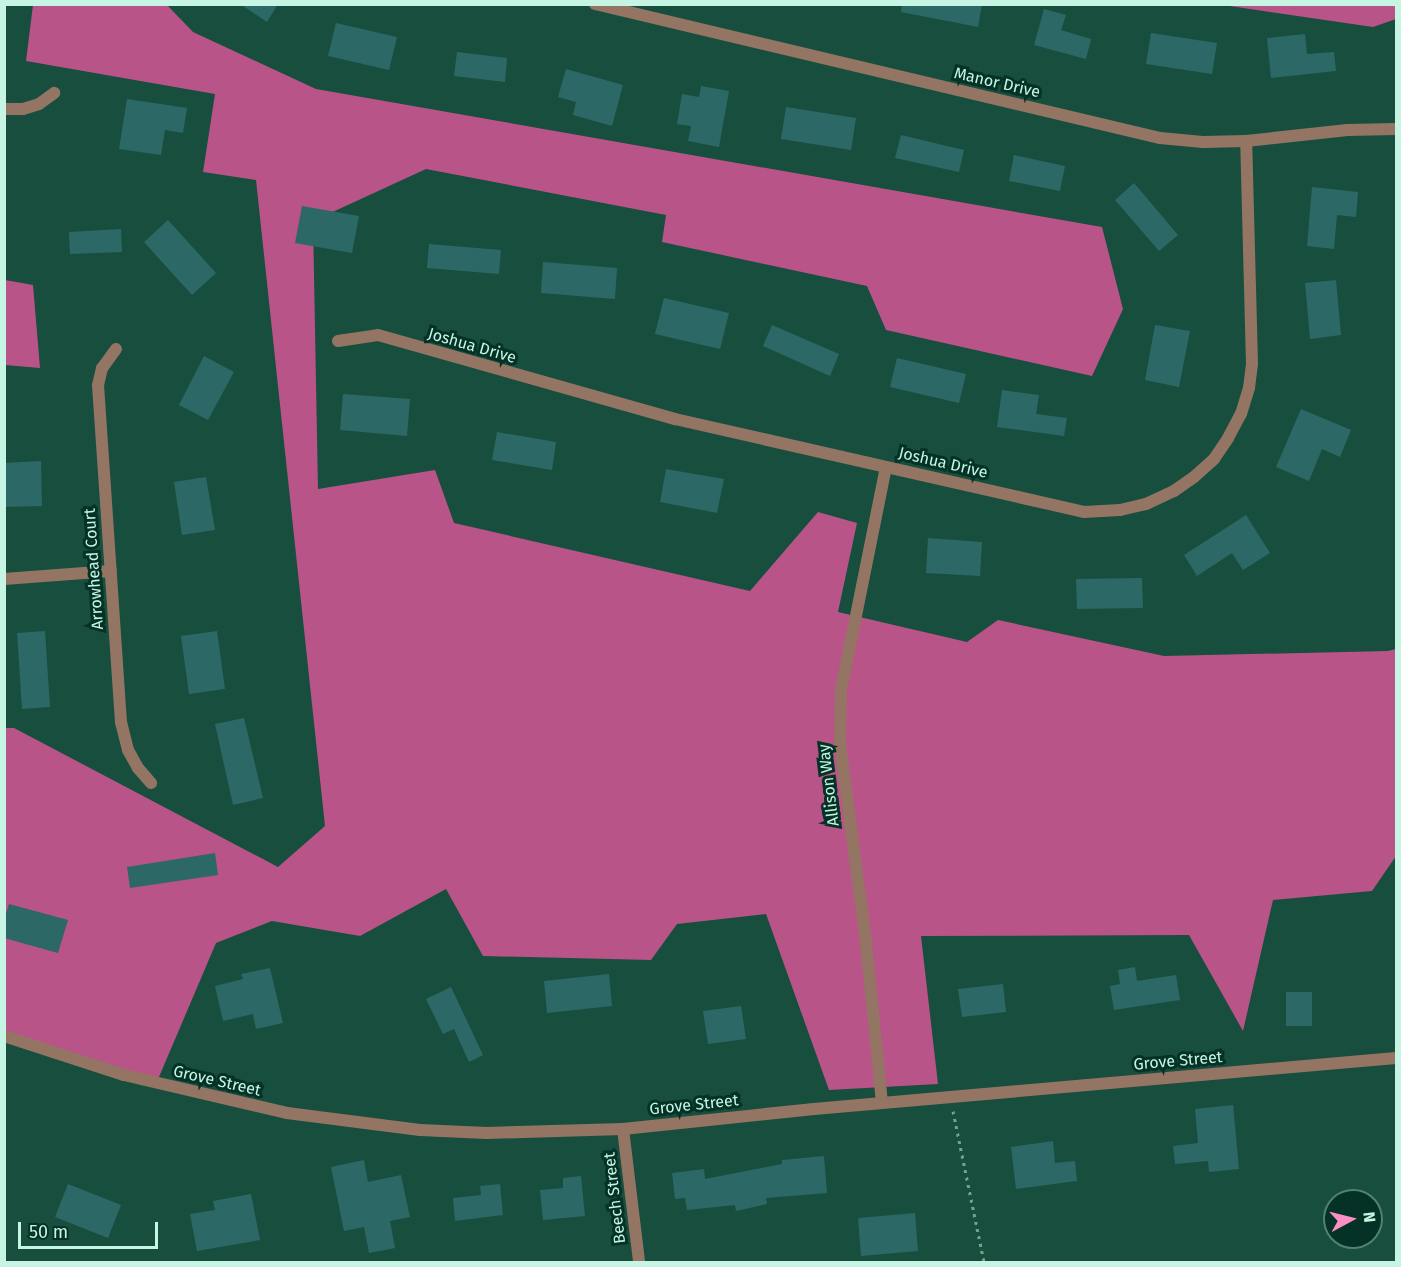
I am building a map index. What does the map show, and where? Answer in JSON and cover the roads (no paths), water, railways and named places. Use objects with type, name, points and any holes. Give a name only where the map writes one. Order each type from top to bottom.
[{"type":"street","name":"Manor Drive","points":[[596,4],[1135,133],[1203,141],[1246,141],[1347,130],[1396,129]]},
{"type":"street","points":[[4,110],[23,110],[39,104],[54,93]]},
{"type":"street","name":"Joshua Drive","points":[[338,341],[378,335],[675,419],[1084,512],[1120,510],[1146,504],[1174,491],[1194,477],[1214,459],[1241,414],[1249,388],[1252,364],[1246,141]]},
{"type":"street","name":"Arrowhead Court","points":[[116,349],[102,368],[98,385],[122,730],[133,759],[151,783]]},
{"type":"street","name":"Allison Way","points":[[882,1103],[866,934],[840,734],[841,690],[886,467]]},
{"type":"street","points":[[4,579],[111,571]]},
{"type":"street","name":"Grove Street","points":[[4,1036],[124,1075],[286,1113],[342,1122],[420,1130],[487,1133],[623,1129],[882,1103],[1396,1058]]},
{"type":"street","name":"Beech Street","points":[[623,1129],[639,1263]]}]
